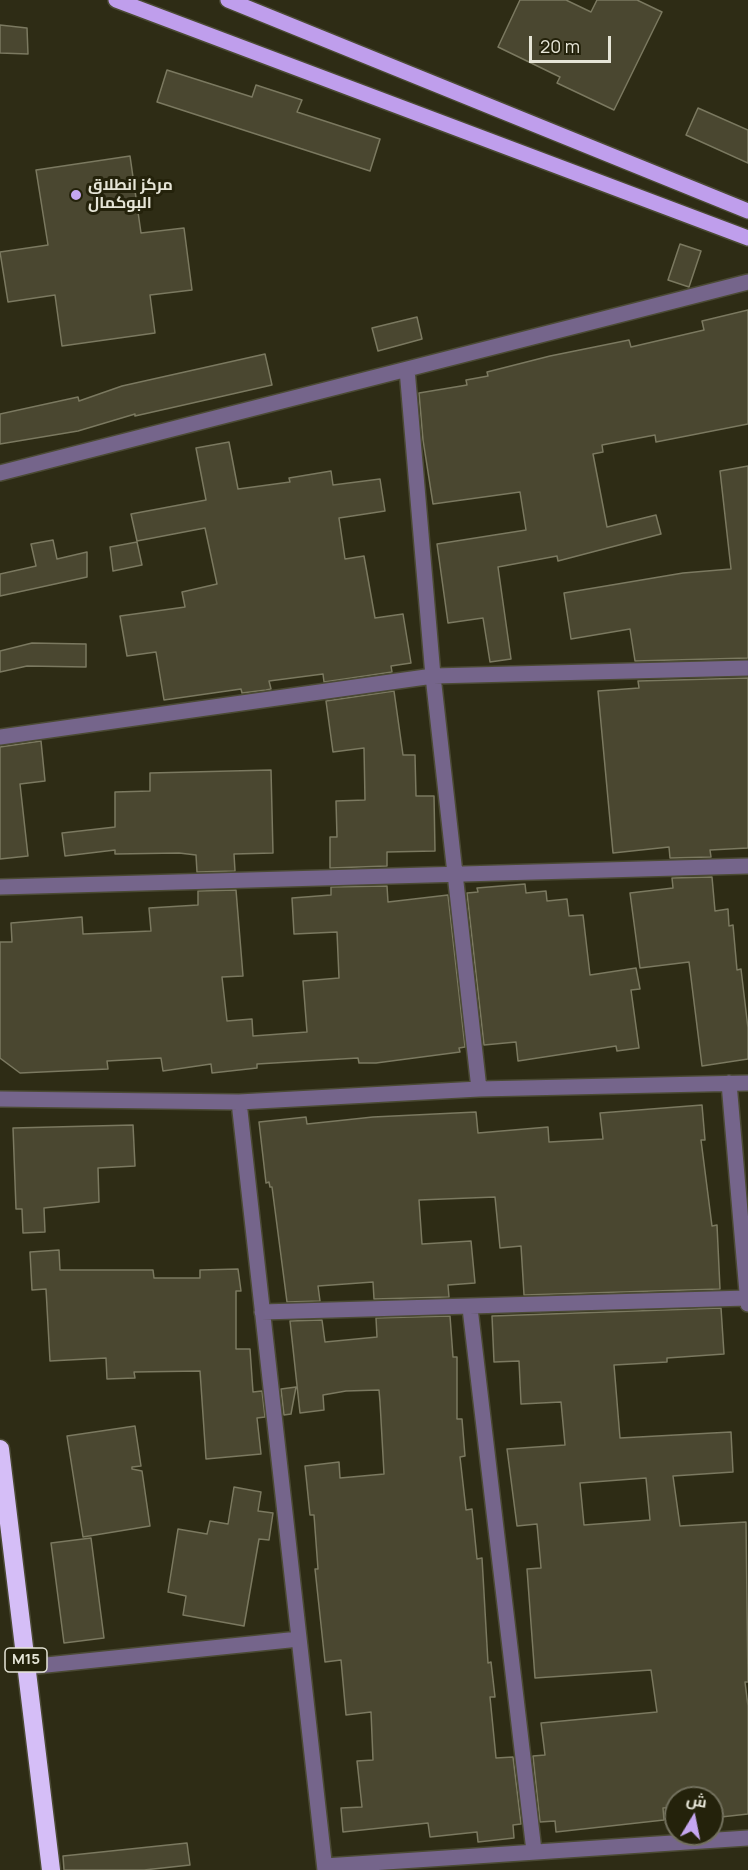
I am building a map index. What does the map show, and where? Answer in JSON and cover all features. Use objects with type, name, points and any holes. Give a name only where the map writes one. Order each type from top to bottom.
[{"type":"highway","name":"M15","points":[[0,1449],[51,1870]]},
{"type":"main road","points":[[116,0],[748,238]]},
{"type":"main road","points":[[228,0],[748,211]]},
{"type":"street","points":[[0,473],[748,282]]},
{"type":"street","points":[[407,369],[433,676],[479,1089]]},
{"type":"street","points":[[0,737],[433,676],[748,668]]},
{"type":"street","points":[[0,887],[748,866]]},
{"type":"street","points":[[729,1083],[748,1304]]},
{"type":"street","points":[[0,1099],[240,1102],[479,1089],[748,1083]]},
{"type":"street","points":[[240,1102],[325,1868],[534,1851],[748,1838]]},
{"type":"street","points":[[262,1312],[470,1308],[747,1298]]},
{"type":"street","points":[[470,1308],[534,1851]]},
{"type":"street","points":[[27,1668],[299,1639]]},
{"type":"building","points":[[520,0],[566,0],[591,12],[597,0],[637,0],[662,12],[614,110],[557,83],[560,77],[498,47]]},
{"type":"building","points":[[0,25],[27,28],[28,54],[0,53]]},
{"type":"building","points":[[167,70],[252,97],[256,85],[302,100],[297,112],[380,139],[370,171],[157,102]]},
{"type":"building","points":[[698,108],[748,130],[748,163],[686,135]]},
{"type":"building","points":[[130,156],[141,233],[184,228],[192,290],[150,295],[155,333],[62,346],[55,295],[8,302],[0,252],[48,245],[36,170]]},
{"type":"building","points":[[680,244],[701,251],[689,287],[668,280]]},
{"type":"building","points":[[748,310],[748,424],[656,442],[655,435],[602,445],[603,452],[593,454],[607,527],[656,515],[661,534],[558,561],[557,556],[498,567],[511,659],[490,662],[483,618],[448,623],[437,544],[526,530],[520,492],[433,504],[423,440],[419,393],[467,385],[466,380],[488,376],[487,372],[550,356],[629,340],[631,347],[704,330],[702,321]]},
{"type":"building","points":[[417,317],[422,339],[378,351],[372,328]]},
{"type":"building","points":[[265,354],[272,385],[135,416],[135,414],[78,431],[0,444],[0,414],[78,397],[79,401],[122,386]]},
{"type":"building","points":[[229,442],[238,489],[290,482],[289,478],[331,471],[333,485],[380,479],[385,511],[339,518],[345,559],[364,556],[375,618],[403,614],[411,663],[391,666],[392,672],[324,682],[323,674],[269,681],[271,689],[266,690],[242,693],[241,689],[164,700],[156,652],[127,656],[120,616],[185,607],[182,592],[217,584],[205,528],[137,541],[131,514],[206,500],[196,448]]},
{"type":"building","points":[[748,466],[748,658],[635,661],[630,629],[571,639],[564,593],[683,573],[731,569],[720,471]]},
{"type":"building","points":[[53,540],[57,559],[87,552],[87,577],[0,596],[0,574],[36,566],[31,544]]},
{"type":"building","points":[[137,542],[142,565],[113,571],[110,547]]},
{"type":"building","points":[[32,643],[86,644],[86,667],[27,666],[0,672],[0,651]]},
{"type":"building","points":[[748,678],[748,848],[710,850],[711,857],[670,858],[669,847],[613,853],[598,691],[639,688],[638,681]]},
{"type":"building","points":[[394,691],[403,755],[415,755],[416,796],[434,796],[435,851],[387,852],[387,866],[330,868],[330,837],[337,837],[336,801],[365,800],[364,748],[333,752],[326,701]]},
{"type":"building","points":[[41,741],[45,781],[20,784],[28,856],[0,859],[0,747]]},
{"type":"building","points":[[271,770],[273,853],[234,854],[235,871],[197,872],[196,855],[179,853],[115,854],[115,850],[65,856],[62,833],[115,827],[115,792],[150,791],[150,773]]},
{"type":"building","points":[[712,877],[715,911],[728,909],[729,926],[733,925],[737,970],[741,969],[748,1028],[748,1059],[702,1066],[689,962],[640,968],[630,893],[673,888],[672,878]]},
{"type":"building","points":[[525,884],[526,893],[546,891],[547,901],[567,899],[569,916],[583,915],[590,975],[636,968],[640,989],[631,990],[639,1048],[617,1051],[616,1046],[518,1061],[516,1042],[484,1045],[467,893],[478,892],[477,888]]},
{"type":"building","points":[[387,886],[388,902],[448,895],[465,1047],[459,1048],[460,1052],[376,1063],[359,1063],[358,1058],[257,1064],[257,1068],[212,1073],[211,1064],[163,1071],[161,1058],[107,1061],[108,1069],[20,1073],[0,1058],[0,942],[12,942],[11,923],[82,917],[83,934],[151,931],[149,908],[198,905],[198,891],[236,890],[243,976],[222,977],[227,1021],[252,1019],[253,1036],[307,1032],[303,981],[339,978],[337,932],[294,934],[292,898],[331,895],[331,887]]},
{"type":"building","points":[[702,1105],[705,1140],[701,1140],[712,1226],[717,1225],[720,1289],[524,1295],[521,1246],[500,1248],[495,1197],[419,1200],[422,1244],[471,1241],[475,1283],[448,1285],[449,1297],[374,1299],[373,1282],[318,1286],[320,1301],[287,1302],[272,1187],[269,1182],[266,1183],[259,1122],[306,1117],[307,1124],[373,1117],[476,1112],[478,1133],[548,1127],[549,1142],[603,1139],[600,1113]]},
{"type":"building","points":[[133,1125],[135,1166],[98,1168],[99,1202],[44,1208],[45,1232],[23,1233],[22,1209],[16,1209],[13,1128]]},
{"type":"building","points":[[59,1250],[60,1270],[153,1270],[154,1278],[200,1278],[200,1270],[238,1269],[241,1291],[236,1291],[236,1349],[250,1349],[253,1392],[262,1391],[265,1417],[257,1418],[261,1454],[206,1459],[200,1371],[134,1372],[135,1378],[107,1379],[106,1358],[50,1361],[46,1289],[32,1290],[30,1252]]},
{"type":"building","points":[[721,1308],[724,1354],[667,1358],[667,1362],[614,1365],[620,1438],[731,1432],[733,1472],[673,1476],[680,1526],[746,1522],[748,1682],[745,1682],[748,1706],[748,1814],[724,1817],[724,1786],[664,1786],[664,1820],[556,1832],[555,1821],[540,1822],[533,1756],[545,1755],[541,1723],[657,1712],[651,1670],[535,1678],[527,1569],[541,1568],[537,1524],[517,1526],[507,1449],[565,1445],[561,1402],[521,1404],[519,1361],[494,1362],[492,1316]],"holes":[[[646,1478],[650,1520],[584,1525],[580,1483]]]},
{"type":"building","points":[[450,1316],[453,1357],[457,1357],[457,1419],[462,1419],[465,1456],[460,1457],[466,1510],[472,1509],[477,1559],[482,1558],[488,1663],[491,1662],[495,1697],[490,1697],[496,1758],[513,1757],[521,1824],[513,1825],[514,1838],[478,1842],[477,1832],[430,1837],[428,1823],[343,1832],[341,1808],[362,1807],[357,1761],[373,1760],[371,1712],[346,1715],[341,1660],[325,1662],[315,1569],[318,1569],[314,1515],[310,1515],[305,1466],[339,1462],[340,1478],[384,1474],[379,1390],[346,1391],[323,1395],[324,1410],[300,1413],[290,1321],[322,1320],[325,1342],[377,1337],[376,1318]]},
{"type":"building","points":[[296,1387],[291,1414],[284,1415],[281,1389]]},
{"type":"building","points":[[135,1426],[141,1466],[132,1467],[132,1469],[142,1471],[150,1526],[83,1537],[67,1436]]},
{"type":"building","points":[[234,1487],[261,1492],[258,1511],[273,1513],[269,1540],[259,1539],[244,1626],[183,1615],[186,1596],[168,1592],[178,1529],[207,1534],[210,1521],[228,1524]]},
{"type":"building","points":[[91,1538],[104,1638],[64,1643],[51,1543]]},
{"type":"building","points":[[187,1843],[190,1865],[144,1870],[64,1870],[63,1856]]},
{"type":"place","name":"مركز انطلاق البوكمال","points":[[76,195]]}]
